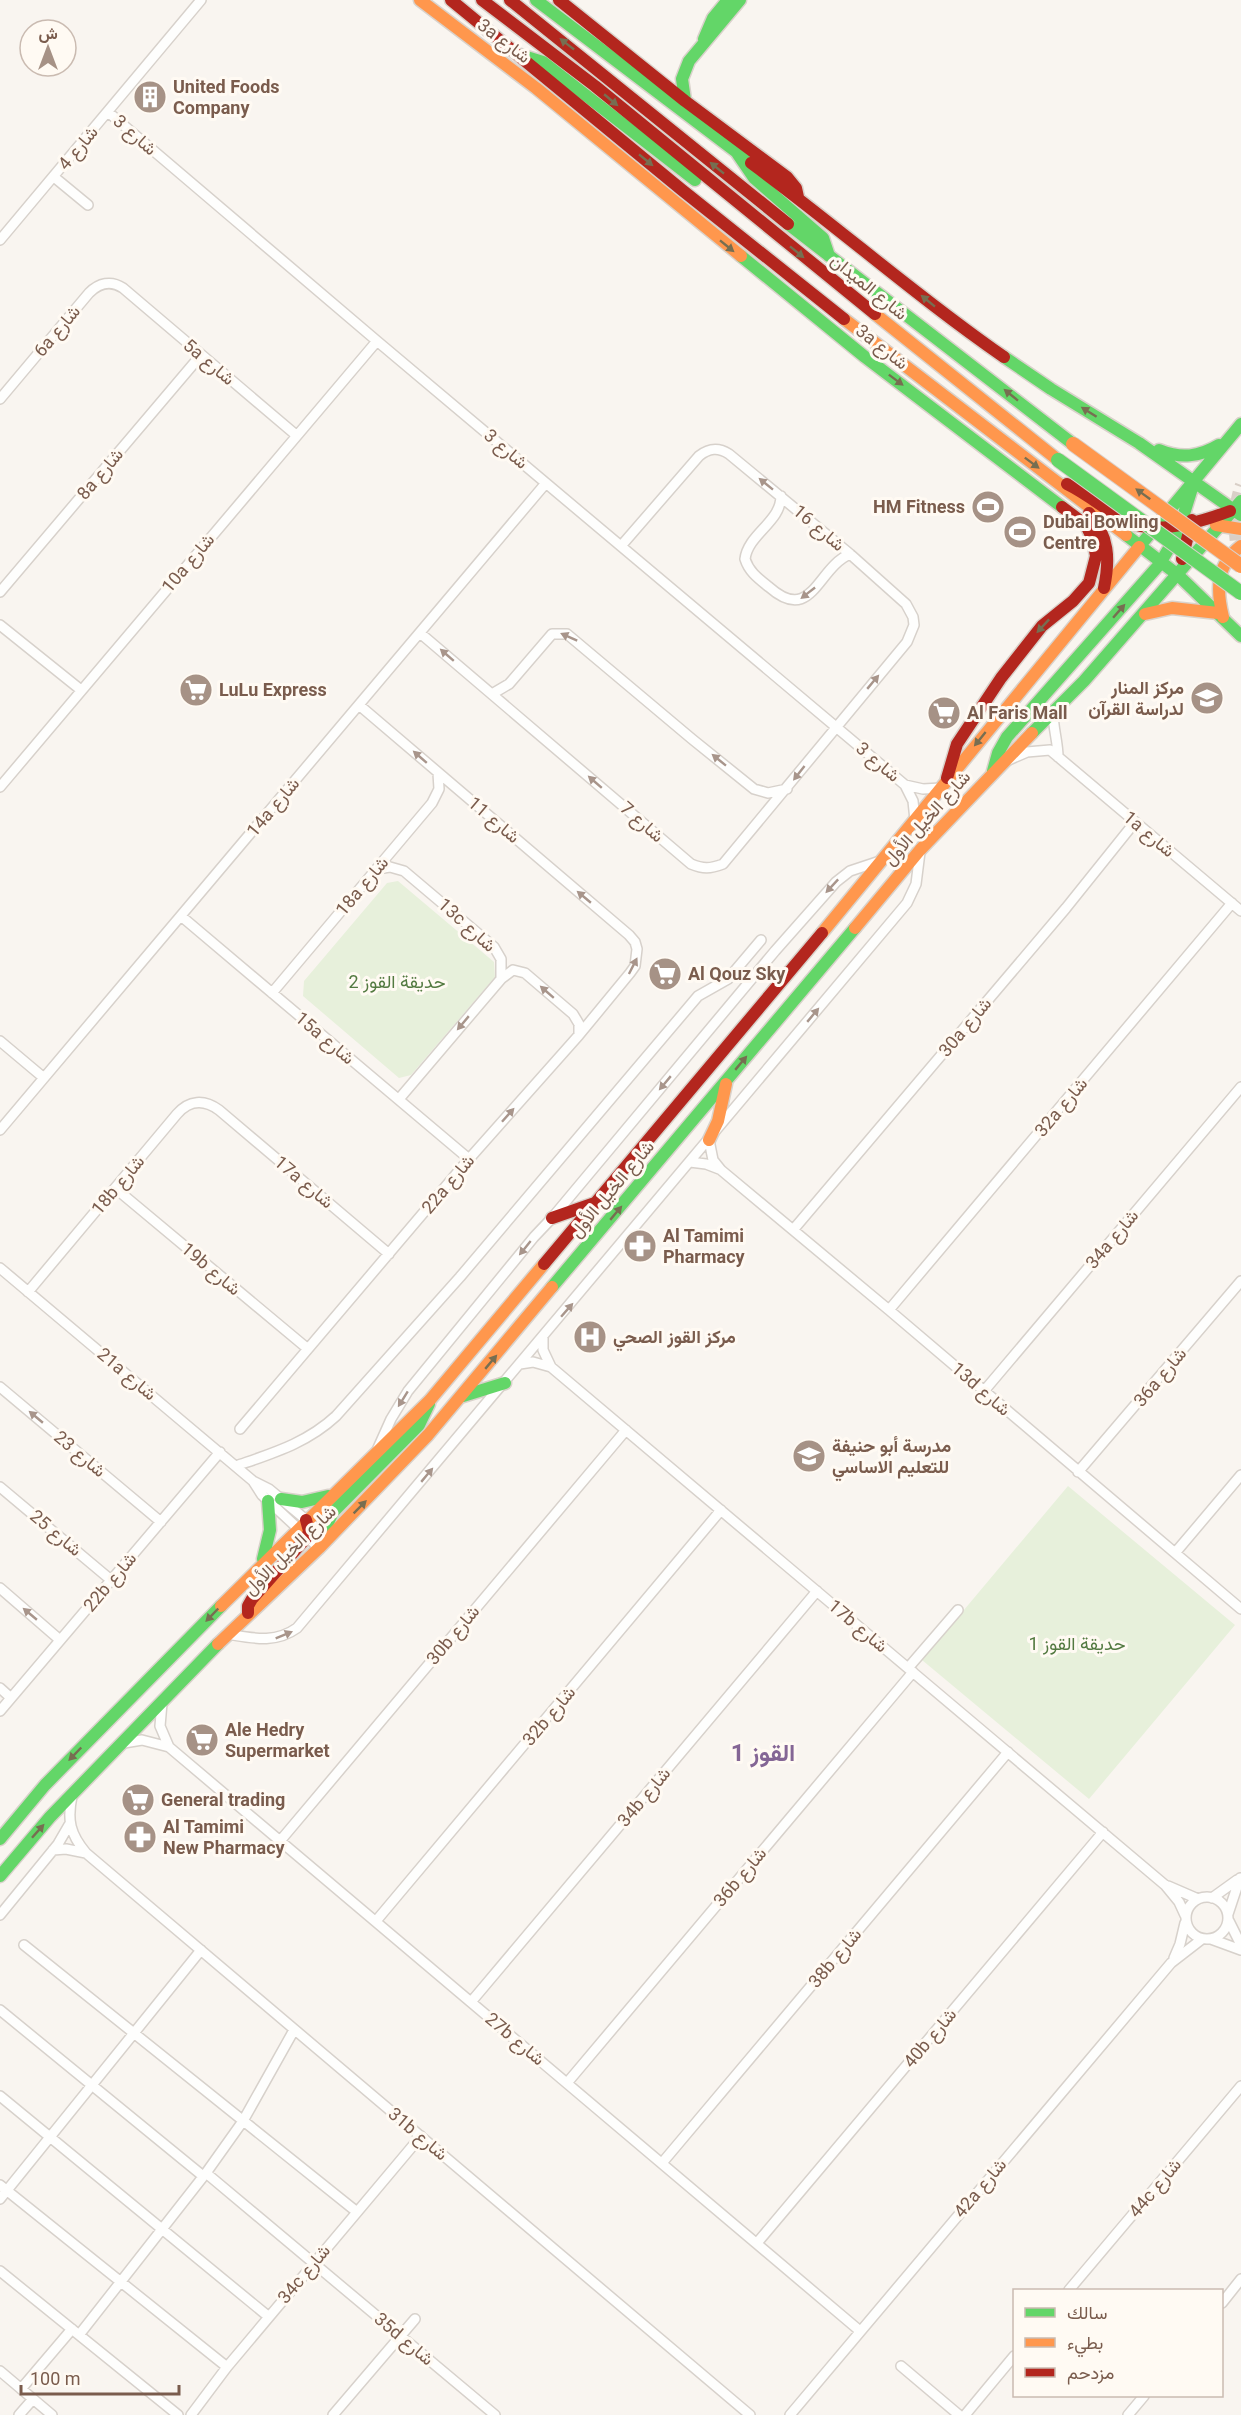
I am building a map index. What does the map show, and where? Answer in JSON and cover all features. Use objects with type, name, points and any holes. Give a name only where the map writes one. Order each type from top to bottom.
[{"type":"main road","name":"3a شارع","points":[[420,0],[536,88],[600,143],[865,357],[1086,525],[1095,547],[1095,566],[1089,583],[1079,596],[1042,626],[1001,678],[957,744],[944,784]]},
{"type":"main road","points":[[432,0],[460,25],[468,36]]},
{"type":"main road","points":[[451,0],[727,226],[890,355],[1162,562],[1241,636]]},
{"type":"main road","name":"شارع الميدان","points":[[482,0],[595,86],[735,202],[1058,460],[1241,593]]},
{"type":"main road","name":"شارع الميدان","points":[[510,0],[829,256],[948,345],[1073,444],[1241,566]]},
{"type":"main road","points":[[536,0],[798,197],[971,334],[1051,389],[1239,508]]},
{"type":"main road","points":[[559,0],[685,101],[791,180],[798,197]]},
{"type":"main road","points":[[704,40],[713,18],[728,0]]},
{"type":"main road","points":[[653,76],[669,77],[684,67],[704,40],[740,0]]},
{"type":"main road","points":[[520,55],[543,62],[711,194],[723,200],[735,202]]},
{"type":"main road","points":[[684,67],[680,84],[685,101]]},
{"type":"main road","points":[[600,143],[619,154],[691,208],[727,226]]},
{"type":"main road","points":[[737,153],[754,178],[823,238],[829,256]]},
{"type":"main road","points":[[865,357],[890,355]]},
{"type":"main road","name":"شارع الخيل الأول","points":[[0,1839],[61,1769],[261,1564],[303,1528],[332,1494],[430,1400],[599,1202],[1155,528],[1198,484],[1227,440],[1241,424]]},
{"type":"main road","points":[[1139,443],[1182,457],[1203,454],[1227,440]]},
{"type":"main road","points":[[1060,485],[1066,484],[1078,488],[1130,523],[1143,528],[1221,525],[1241,529]]},
{"type":"main road","points":[[1178,575],[1186,527],[1198,484]]},
{"type":"main road","points":[[1060,485],[1069,498],[1093,517],[1104,535],[1109,556],[1100,596],[1066,606]]},
{"type":"main road","points":[[1141,546],[1164,535],[1239,508]]},
{"type":"main road","name":"شارع الخيل الأول","points":[[0,1876],[35,1834],[227,1634],[394,1473],[462,1396],[920,850],[1144,615],[1221,525],[1239,508]]},
{"type":"main road","points":[[997,767],[998,753],[1007,737],[1162,562],[1186,527]]},
{"type":"main road","points":[[1221,615],[1218,579],[1225,562],[1241,546]]},
{"type":"main road","points":[[1144,615],[1170,607],[1183,607],[1221,615]]},
{"type":"main road","points":[[709,1140],[717,1121],[726,1082]]},
{"type":"main road","points":[[552,1218],[599,1202]]},
{"type":"main road","points":[[462,1396],[505,1383]]},
{"type":"main road","points":[[323,1543],[333,1512],[419,1425],[430,1400]]},
{"type":"main road","points":[[261,1564],[268,1544],[275,1500],[312,1501],[332,1494]]},
{"type":"main road","points":[[248,1614],[248,1606],[252,1599],[303,1528]]},
{"type":"street","name":"شارع 4","points":[[0,240],[201,0]]},
{"type":"street","name":"شارع 3","points":[[108,112],[376,341],[905,785],[913,801],[915,820]]},
{"type":"street","points":[[54,177],[88,205]]},
{"type":"street","name":"6a شارع","points":[[0,399],[95,288],[110,283],[123,288]]},
{"type":"street","name":"5a شارع","points":[[123,288],[296,435]]},
{"type":"street","name":"10a شارع","points":[[0,787],[376,341]]},
{"type":"street","name":"8a شارع","points":[[0,592],[201,355]]},
{"type":"street","name":"شارع 16","points":[[621,546],[699,456],[710,449],[724,450],[850,554],[906,604],[913,617],[914,625],[907,642],[836,727]]},
{"type":"street","name":"14a شارع","points":[[0,1131],[546,483]]},
{"type":"street","points":[[781,496],[779,508],[749,547],[745,559],[751,571],[776,594],[789,600],[804,598],[839,560],[850,554]]},
{"type":"street","points":[[0,625],[81,690]]},
{"type":"street","name":"شارع 7","points":[[420,633],[691,864],[701,868],[712,868],[723,864],[836,727]]},
{"type":"street","points":[[492,694],[508,684],[552,634],[567,634],[754,789],[768,793],[787,789]]},
{"type":"street","name":"شارع 11","points":[[359,705],[628,935]]},
{"type":"street","points":[[1053,712],[1053,733],[1058,747],[1058,757]]},
{"type":"street","name":"1a شارع","points":[[997,767],[1027,752],[1050,750],[1241,911]]},
{"type":"street","name":"18a شارع","points":[[272,993],[432,803],[439,789],[438,773]]},
{"type":"street","name":"شارع 3","points":[[905,785],[923,789],[944,784]]},
{"type":"street","name":"30a شارع","points":[[793,1230],[1136,822]]},
{"type":"street","points":[[227,1634],[267,1639],[278,1638],[297,1628],[908,903],[916,884],[920,850]]},
{"type":"street","points":[[378,1448],[391,1419],[408,1391],[534,1237],[775,951],[836,882],[850,871],[883,860]]},
{"type":"street","name":"13c شارع","points":[[377,868],[390,867],[404,871],[494,947],[503,965],[501,979]]},
{"type":"street","name":"32a شارع","points":[[889,1310],[1232,903]]},
{"type":"street","name":"15a شارع","points":[[181,916],[469,1159]]},
{"type":"street","name":"22a شارع","points":[[240,1429],[469,1159],[579,1035],[635,966],[637,950],[635,942],[628,935]]},
{"type":"street","points":[[236,1466],[295,1445],[317,1432],[336,1416],[460,1277],[698,996],[725,981],[761,940]]},
{"type":"street","name":"13c شارع","points":[[501,979],[513,970],[525,972],[577,1018],[579,1035]]},
{"type":"street","points":[[399,1099],[501,979]]},
{"type":"street","points":[[0,1041],[44,1078]]},
{"type":"street","name":"34a شارع","points":[[984,1391],[1241,1087]]},
{"type":"street","name":"18b شارع","points":[[28,1292],[182,1108],[196,1102],[205,1102],[219,1110]]},
{"type":"street","name":"17a شارع","points":[[219,1110],[389,1254]]},
{"type":"street","name":"13d شارع","points":[[709,1140],[713,1160],[721,1170],[1241,1609]]},
{"type":"street","name":"13d شارع","points":[[690,1162],[706,1164],[721,1170]]},
{"type":"street","name":"19b شارع","points":[[115,1188],[308,1349]]},
{"type":"street","name":"21a شارع","points":[[0,1268],[253,1480],[259,1492],[275,1500],[303,1528],[323,1543]]},
{"type":"street","name":"36a شارع","points":[[1078,1472],[1241,1281]]},
{"type":"street","points":[[543,1338],[545,1356],[551,1367]]},
{"type":"street","points":[[520,1364],[533,1362],[551,1367]]},
{"type":"street","name":"17b شارع","points":[[551,1367],[1165,1884],[1179,1902],[1185,1919]]},
{"type":"street","name":"شارع 23","points":[[0,1387],[161,1522]]},
{"type":"street","name":"30b شارع","points":[[280,1841],[626,1430]]},
{"type":"street","name":"22b شارع","points":[[0,1711],[220,1452]]},
{"type":"street","points":[[1175,1553],[1241,1475]]},
{"type":"street","name":"شارع 25","points":[[0,1487],[111,1580]]},
{"type":"street","name":"32b شارع","points":[[376,1921],[721,1510]]},
{"type":"street","name":"21a شارع","points":[[303,1528],[323,1543]]},
{"type":"street","points":[[0,1588],[60,1640]]},
{"type":"street","name":"34b شارع","points":[[471,2002],[817,1591]]},
{"type":"street","name":"36b شارع","points":[[567,2083],[911,1670],[958,1610]]},
{"type":"street","points":[[0,1688],[11,1698]]},
{"type":"street","points":[[162,1703],[160,1726],[169,1747]]},
{"type":"street","name":"27b شارع","points":[[124,1743],[142,1740],[169,1747],[860,2331]]},
{"type":"street","name":"38b شارع","points":[[662,2163],[1008,1752]]},
{"type":"street","points":[[0,1915],[53,1850],[69,1825],[72,1796]]},
{"type":"street","name":"31b شارع","points":[[69,1825],[77,1842],[86,1853],[750,2415]]},
{"type":"street","name":"40b شارع","points":[[757,2244],[1103,1832]]},
{"type":"street","points":[[53,1850],[73,1850],[86,1853]]},
{"type":"street","points":[[1240,1877],[1212,1898],[1198,1899],[1190,1905],[1185,1919],[1194,1936],[1241,1947]]},
{"type":"street","points":[[1206,1939],[1223,1932],[1240,1877]]},
{"type":"street","name":"17b شارع","points":[[1165,1884],[1198,1899]]},
{"type":"street","points":[[1212,1898],[1225,1907],[1241,1947]]},
{"type":"street","name":"42a شارع","points":[[790,2415],[1171,1963],[1180,1944],[1185,1919]]},
{"type":"street","name":"42a شارع","points":[[1171,1963],[1206,1939]]},
{"type":"street","points":[[24,1945],[357,2212]]},
{"type":"street","points":[[0,2199],[3,2188],[50,2137],[201,1950]]},
{"type":"street","name":"35d شارع","points":[[0,2010],[314,2263],[490,2413]]},
{"type":"street","points":[[21,2389],[121,2282],[205,2174],[243,2121],[294,2030]]},
{"type":"street","name":"44c شارع","points":[[1070,2289],[1241,2086]]},
{"type":"street","points":[[0,2096],[269,2317]]},
{"type":"street","name":"34c شارع","points":[[191,2415],[227,2367],[421,2136]]},
{"type":"street","points":[[3,2188],[227,2367]]},
{"type":"street","points":[[0,2271],[178,2415]]},
{"type":"street","points":[[1223,2301],[1241,2279]]},
{"type":"street","points":[[333,2415],[415,2319]]},
{"type":"street","points":[[965,2415],[1013,2357]]},
{"type":"street","points":[[901,2366],[959,2415]]},
{"type":"street","points":[[0,2371],[52,2415]]},
{"type":"street","points":[[1128,2415],[1143,2397]]},
{"type":"street","points":[[19,2415],[33,2399]]},
{"type":"green space","name":"حديقة القوز 2","points":[[398,881],[494,962],[495,977],[411,1075],[399,1078],[303,996],[304,981],[387,883]]},
{"type":"green space","name":"حديقة القوز 1","points":[[1068,1486],[1235,1625],[1089,1799],[922,1660]]},
{"type":"tunnel","points":[[1239,558],[1235,521],[1236,502],[1241,485]]},
{"type":"traffic: fast","points":[[536,0],[751,163]]},
{"type":"traffic: fast","points":[[704,39],[713,18],[728,0]]},
{"type":"traffic: fast","points":[[685,100],[682,79],[689,61],[740,0]]},
{"type":"traffic: fast","points":[[520,55],[543,62],[695,180]]},
{"type":"traffic: fast","points":[[737,153],[754,178],[823,238],[829,256]]},
{"type":"traffic: fast","points":[[788,224],[1073,444]]},
{"type":"traffic: fast","points":[[741,256],[865,357],[1062,507]]},
{"type":"traffic: fast","points":[[1004,357],[1139,443],[1241,515]]},
{"type":"traffic: fast","points":[[1139,547],[1241,424]]},
{"type":"traffic: fast","points":[[1159,450],[1182,456],[1204,452],[1219,445]]},
{"type":"traffic: fast","points":[[1058,460],[1241,593]]},
{"type":"traffic: fast","points":[[993,771],[998,753],[1007,737],[1159,565],[1178,533],[1193,485]]},
{"type":"traffic: fast","points":[[1032,733],[1084,681],[1241,501]]},
{"type":"traffic: fast","points":[[1126,535],[1178,575],[1241,636]]},
{"type":"traffic: fast","points":[[552,1287],[855,928]]},
{"type":"traffic: fast","points":[[463,1396],[505,1383]]},
{"type":"traffic: fast","points":[[328,1538],[327,1525],[333,1512],[419,1425],[429,1404]]},
{"type":"traffic: fast","points":[[281,1499],[302,1502],[328,1496]]},
{"type":"traffic: fast","points":[[263,1559],[270,1530],[268,1501]]},
{"type":"traffic: fast","points":[[0,1839],[45,1785],[221,1606]]},
{"type":"traffic: fast","points":[[0,1876],[50,1817],[218,1644]]},
{"type":"traffic: slow","points":[[420,0],[536,88],[741,256]]},
{"type":"traffic: slow","points":[[875,314],[1058,460]]},
{"type":"traffic: slow","points":[[844,319],[1126,535]]},
{"type":"traffic: slow","points":[[1073,444],[1241,566]]},
{"type":"traffic: slow","points":[[1216,525],[1241,529]]},
{"type":"traffic: slow","points":[[1223,617],[1219,597],[1222,569],[1241,546]]},
{"type":"traffic: slow","points":[[822,933],[1139,547]]},
{"type":"traffic: slow","points":[[1145,614],[1172,608],[1218,613]]},
{"type":"traffic: slow","points":[[855,928],[920,850],[1032,733]]},
{"type":"traffic: slow","points":[[709,1140],[718,1121],[726,1084]]},
{"type":"traffic: slow","points":[[221,1606],[430,1400],[544,1264]]},
{"type":"traffic: slow","points":[[218,1644],[319,1548],[428,1435],[552,1287]]},
{"type":"traffic: jam","points":[[451,0],[682,190],[844,319]]},
{"type":"traffic: jam","points":[[482,0],[595,86],[875,314]]},
{"type":"traffic: jam","points":[[510,0],[788,224]]},
{"type":"traffic: jam","points":[[559,0],[685,101],[787,177],[796,188],[798,197]]},
{"type":"traffic: jam","points":[[751,163],[1004,357]]},
{"type":"traffic: jam","points":[[1067,484],[1126,521],[1150,527],[1178,526],[1230,511]]},
{"type":"traffic: jam","points":[[947,778],[957,744],[1001,678],[1042,626],[1073,601],[1089,583],[1096,556],[1093,540],[1086,525],[1062,507]]},
{"type":"traffic: jam","points":[[1089,513],[1101,530],[1106,548],[1107,567],[1104,588]]},
{"type":"traffic: jam","points":[[1182,559],[1192,520]]},
{"type":"traffic: jam","points":[[544,1264],[822,933]]},
{"type":"traffic: jam","points":[[552,1218],[595,1203]]},
{"type":"traffic: jam","points":[[248,1613],[248,1606],[252,1599],[307,1537],[309,1531],[306,1520]]},
{"type":"place","name":"United Foods Company","points":[[150,97]]},
{"type":"place","name":"HM Fitness","points":[[988,507]]},
{"type":"place","name":"Dubai Bowling Centre","points":[[1020,532]]},
{"type":"place","name":"LuLu Express","points":[[196,690]]},
{"type":"place","name":"مركز المنار لدراسة القرآن","points":[[1207,698]]},
{"type":"place","name":"Al Faris Mall","points":[[944,713]]},
{"type":"place","name":"Al Qouz Sky","points":[[665,974]]},
{"type":"place","name":"Al Tamimi Pharmacy","points":[[640,1246]]},
{"type":"place","name":"مركز القوز الصحي","points":[[590,1337]]},
{"type":"place","name":"مدرسة أبو حنيفة للتعليم الاساسي","points":[[809,1456]]},
{"type":"place","name":"Ale Hedry Supermarket","points":[[202,1740]]},
{"type":"place","name":"General trading","points":[[138,1800]]},
{"type":"place","name":"Al Tamimi New Pharmacy","points":[[140,1837]]},
{"type":"district","name":"القوز 1","points":[[763,1753]]}]
